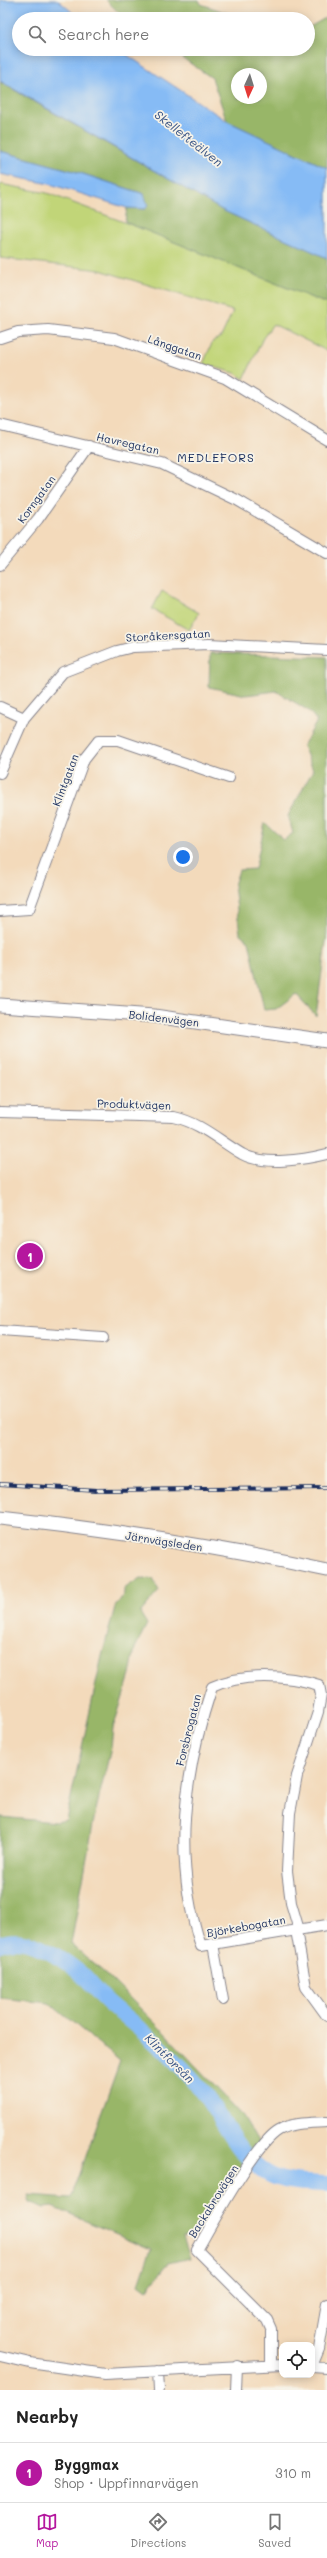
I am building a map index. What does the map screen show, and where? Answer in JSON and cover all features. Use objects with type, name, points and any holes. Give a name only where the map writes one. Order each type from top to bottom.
[{"type":"main road","name":"Bolidenvägen","points":[[0,1005],[154,1016],[327,1041]]},
{"type":"main road","name":"Järnvägsleden","points":[[0,1518],[70,1526],[233,1551],[327,1570]]},
{"type":"street","name":"Långgatan","points":[[0,338],[18,332],[48,330],[114,338],[225,378],[327,440]]},
{"type":"street","name":"Havregatan","points":[[0,425],[162,464],[195,478],[237,500],[327,553]]},
{"type":"street","name":"Korngatan","points":[[0,565],[38,519],[89,446]]},
{"type":"street","name":"Storåkersgatan","points":[[0,773],[24,718],[63,672],[117,651],[133,647],[209,644],[327,650]]},
{"type":"street","points":[[0,707],[24,718]]},
{"type":"street","name":"Klintgatan","points":[[0,911],[29,909],[84,759],[98,740],[118,740],[229,778]]},
{"type":"street","name":"Produktvägen","points":[[0,1112],[174,1117],[191,1121],[244,1155],[285,1161],[327,1154]]},
{"type":"street","points":[[0,1331],[104,1338]]},
{"type":"street","name":"Forsbrogatan","points":[[201,1946],[186,1879],[182,1837],[185,1797],[206,1704],[212,1687],[221,1682],[270,1678],[299,1679],[318,1685],[321,1695],[318,1712],[298,1776],[290,1813],[287,1872],[291,1903],[298,1930]]},
{"type":"street","name":"Björkebogatan","points":[[201,1946],[327,1925]]},
{"type":"street","name":"Björkebogatan","points":[[298,1930],[306,1987],[327,2016]]},
{"type":"street","points":[[213,1944],[223,2000]]},
{"type":"street","name":"Backabrovägen","points":[[272,2364],[271,2330],[268,2320],[197,2250],[234,2186],[274,2133],[284,2127],[327,2122]]},
{"type":"street","points":[[315,2359],[319,2349],[327,2304]]},
{"type":"street","points":[[0,2356],[81,2372],[105,2374],[279,2365]]},
{"type":"street","points":[[236,2390],[237,2366]]},
{"type":"street","points":[[315,2366],[327,2368]]},
{"type":"street","points":[[158,2371],[159,2390]]},
{"type":"green space","points":[[106,0],[199,0],[201,4],[224,12],[118,12]]},
{"type":"green space","points":[[327,17],[327,168],[227,121],[212,78],[179,56],[315,56],[315,24]]},
{"type":"green space","points":[[0,82],[222,210],[327,258],[327,304],[125,222],[127,208],[145,209],[144,194],[77,172],[0,151]]},
{"type":"green space","points":[[0,184],[47,193],[145,230],[327,304],[327,351],[273,324],[263,338],[244,379],[235,373],[203,364],[213,341],[221,337],[233,311],[100,270],[0,258]]},
{"type":"green space","points":[[162,591],[199,613],[189,630],[152,609]]},
{"type":"green space","points":[[210,653],[327,657],[327,934],[316,1016],[296,994],[276,1009],[264,1010],[249,941],[240,934],[234,885],[239,870],[255,869],[265,823],[284,840],[293,833],[288,816],[313,770],[303,746],[317,721],[309,711],[276,691],[246,695],[209,687]]},
{"type":"green space","points":[[140,1578],[153,1579],[159,1591],[140,1613],[147,1624],[135,1648],[130,1675],[113,1728],[111,1748],[95,1814],[71,1944],[107,1975],[162,2030],[243,2116],[259,2143],[195,2234],[183,2237],[190,2258],[168,2263],[147,2290],[139,2284],[151,2249],[53,2207],[44,2208],[30,2202],[28,2195],[71,2198],[120,2061],[49,2003],[0,1998],[0,1817],[56,1822],[66,1820],[102,1656],[115,1607],[124,1594],[124,1589]]},
{"type":"water","name":"Skellefteälven","points":[[0,0],[58,0],[72,12],[12,12],[12,56],[129,56],[227,121],[327,168],[327,258],[222,210],[0,81]]},
{"type":"water","points":[[0,151],[77,172],[144,194],[148,206],[145,209],[127,208],[50,184],[0,174]]},
{"type":"waterway","name":"Klintforsån","points":[[0,1944],[10,1941],[31,1944],[42,1948],[79,1972],[107,2001],[158,2045],[191,2077],[209,2100],[237,2144],[254,2164],[265,2172],[279,2179],[303,2183],[327,2184]]},
{"type":"railway","points":[[0,1484],[96,1490],[327,1488]]},
{"type":"place","name":"Byggmax","points":[[30,1256]]},
{"type":"district","name":"MEDLEFORS","points":[[216,457]]}]
